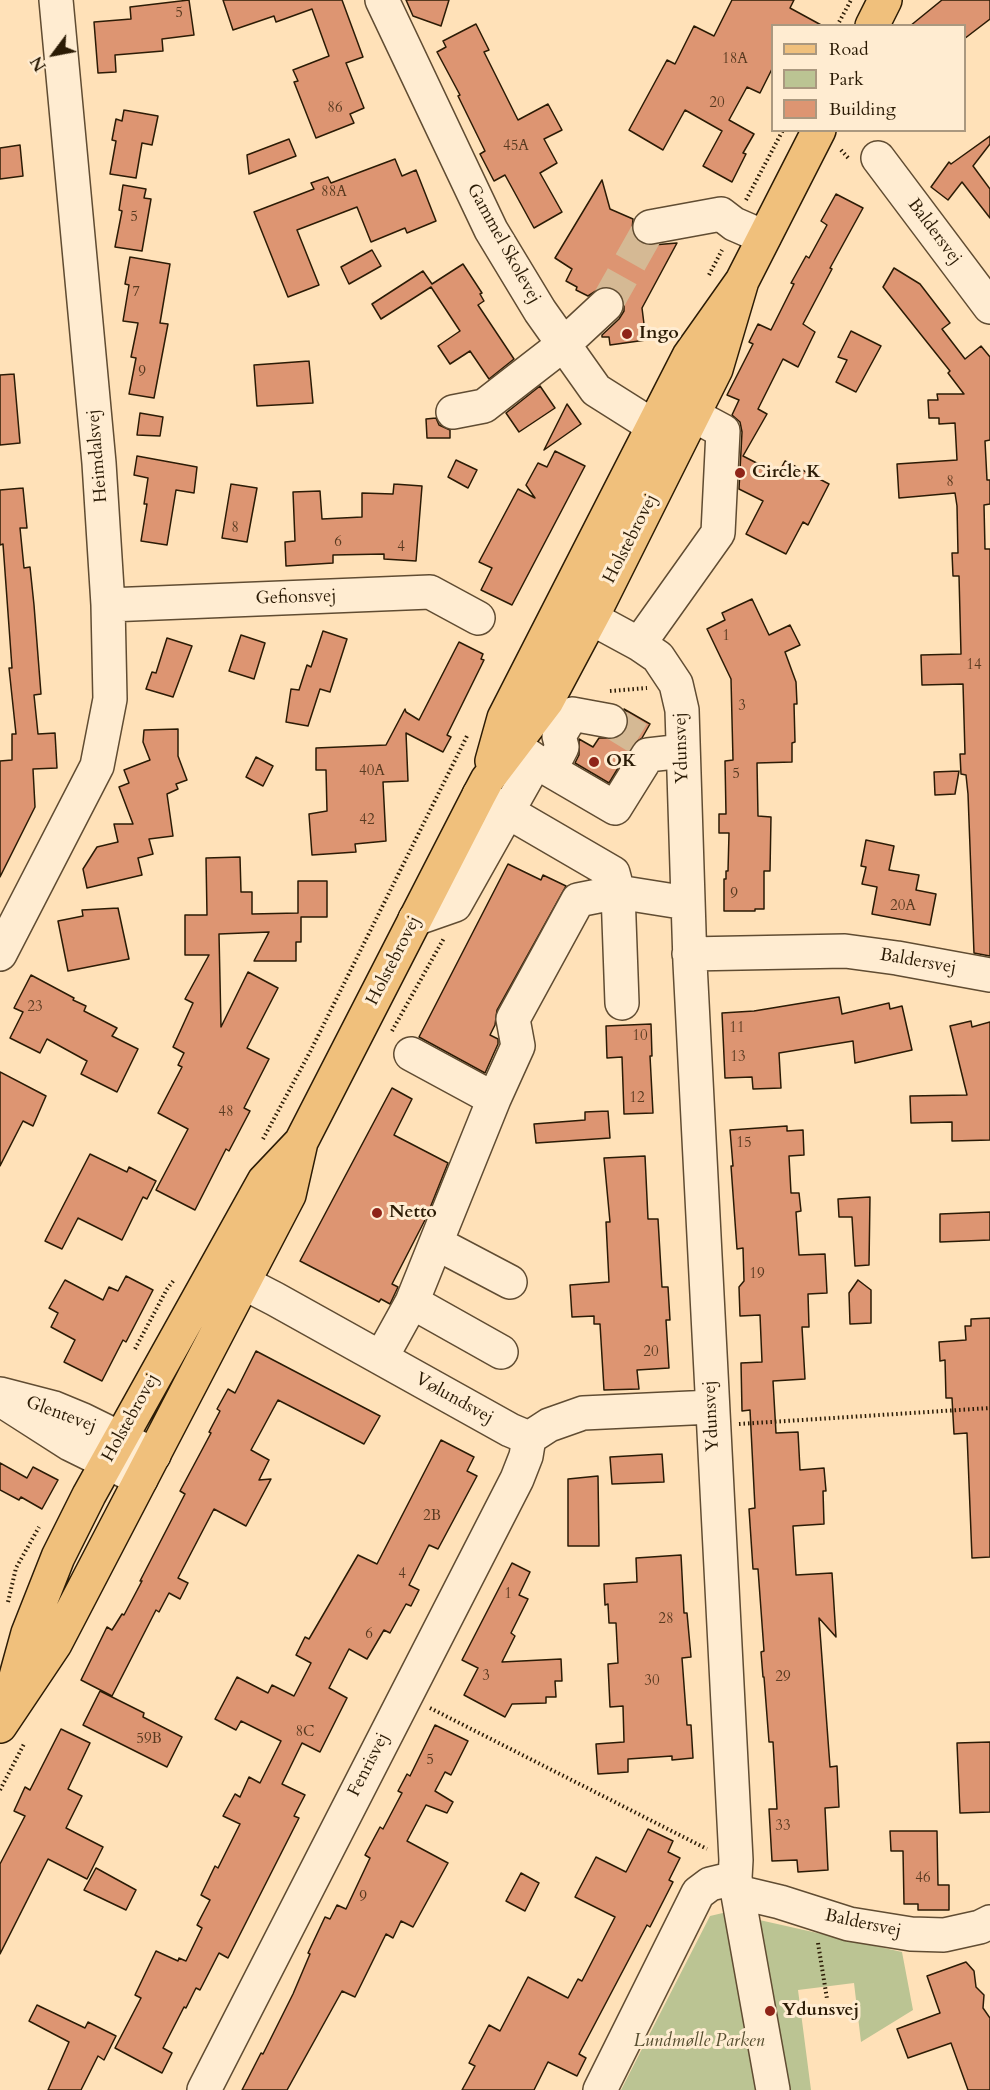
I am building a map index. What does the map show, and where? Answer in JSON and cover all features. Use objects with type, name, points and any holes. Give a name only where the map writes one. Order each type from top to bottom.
[{"type":"main road","points":[[873,24],[885,0]]},
{"type":"main road","name":"Holstebrovej","points":[[2,1721],[28,1633],[58,1557],[130,1461],[244,1282],[289,1195],[301,1142],[483,788],[504,718],[577,610],[674,420],[689,356],[742,281],[818,132]]},
{"type":"main road","name":"Holstebrovej","points":[[483,788],[535,761],[547,701],[577,610]]},
{"type":"main road","name":"Holstebrovej","points":[[2,1721],[55,1644],[130,1461],[214,1268],[264,1181],[301,1142]]},
{"type":"street","name":"Heimdalsvej","points":[[0,954],[15,896],[97,766],[110,699],[108,606],[99,463],[56,0]]},
{"type":"street","name":"Gammel Skolevej","points":[[382,0],[491,230],[540,311],[596,390],[674,420],[723,431],[718,533],[639,644]]},
{"type":"street","name":"Baldersvej","points":[[878,158],[990,307]]},
{"type":"street","points":[[650,227],[721,214],[734,224],[764,237]]},
{"type":"street","points":[[453,412],[483,406],[564,344],[606,305]]},
{"type":"street","name":"Gefionsvej","points":[[108,606],[430,592],[478,618]]},
{"type":"street","name":"Ydunsvej","points":[[577,610],[658,657],[676,684],[682,710],[689,954],[736,1877],[773,2090]]},
{"type":"street","points":[[416,919],[455,905],[518,818],[535,761],[562,747],[559,736],[572,714],[605,706]]},
{"type":"street","points":[[535,761],[615,808],[644,747],[683,751]]},
{"type":"street","points":[[483,788],[518,818],[613,873],[618,892],[622,1003]]},
{"type":"street","points":[[381,1358],[412,1302],[494,1099],[518,1046],[513,1019],[578,900],[618,892],[687,903]]},
{"type":"street","name":"Baldersvej","points":[[689,954],[845,951],[990,975]]},
{"type":"street","points":[[411,1054],[494,1099]]},
{"type":"street","points":[[436,1243],[510,1282]]},
{"type":"street","name":"Vølundsvej","points":[[214,1268],[244,1282],[510,1430],[529,1438]]},
{"type":"street","points":[[412,1302],[501,1352]]},
{"type":"street","name":"Glentevej","points":[[0,1396],[54,1408],[130,1461]]},
{"type":"street","points":[[529,1438],[549,1425],[583,1413],[712,1417]]},
{"type":"street","name":"Fenrisvej","points":[[204,2090],[404,1695],[517,1479],[526,1456],[529,1438]]},
{"type":"street","points":[[600,2090],[698,1893],[710,1884],[736,1877]]},
{"type":"street","name":"Baldersvej","points":[[736,1877],[813,1912],[849,1923],[911,1934],[944,1935],[980,1927],[990,1922]]},
{"type":"path","points":[[838,24],[851,0]]},
{"type":"path","points":[[705,284],[782,132]]},
{"type":"path","points":[[605,706],[676,684]]},
{"type":"path","points":[[259,1145],[310,1052],[470,731]]},
{"type":"path","points":[[134,1352],[167,1289],[179,1273]]},
{"type":"path","points":[[712,1417],[990,1408]]},
{"type":"path","points":[[5,1611],[16,1568],[43,1520]]},
{"type":"path","points":[[404,1695],[708,1849],[736,1877]]},
{"type":"path","points":[[813,1912],[827,1999]]},
{"type":"green space","name":"Lundmølle Parken","points":[[727,1912],[761,2090],[621,2090],[710,1916]]},
{"type":"green space","points":[[755,1919],[902,1952],[913,2010],[861,2042],[854,1983],[798,1990],[811,2090],[784,2090]]},
{"type":"building","points":[[189,0],[194,35],[162,39],[163,51],[115,55],[116,72],[98,73],[94,22],[131,19],[130,7]]},
{"type":"building","points":[[223,0],[342,0],[363,57],[346,63],[364,108],[350,114],[354,123],[316,138],[294,82],[298,81],[293,70],[329,56],[312,9],[276,22],[274,16],[233,30]]},
{"type":"building","points":[[406,0],[449,0],[441,26],[413,16]]},
{"type":"building","points":[[732,0],[794,0],[790,8],[819,24],[771,24],[771,71],[760,93],[747,87],[729,120],[754,134],[743,153],[746,154],[732,182],[703,166],[722,131],[685,110],[663,150],[629,130],[667,60],[675,64],[694,26],[714,36]]},
{"type":"building","points":[[942,0],[990,0],[990,19],[966,37],[966,24],[912,24]]},
{"type":"building","points":[[476,24],[489,50],[484,52],[518,120],[548,104],[562,130],[544,139],[557,163],[540,173],[562,212],[534,228],[505,175],[494,181],[480,154],[485,151],[458,96],[460,95],[437,52],[446,47],[443,41]]},
{"type":"building","points":[[124,110],[158,116],[152,145],[142,143],[136,178],[110,174],[116,141],[112,140],[116,119],[122,121]]},
{"type":"building","points":[[990,136],[990,144],[973,166],[990,189],[990,218],[962,182],[948,200],[931,187],[949,162],[951,164]]},
{"type":"building","points":[[289,139],[296,156],[249,174],[247,155]]},
{"type":"building","points":[[20,145],[23,176],[0,179],[0,148]]},
{"type":"building","points":[[395,159],[402,176],[416,170],[436,221],[407,233],[405,228],[371,242],[357,207],[297,230],[319,285],[288,297],[254,212],[314,189],[311,183],[328,177],[331,183]]},
{"type":"building","points":[[602,180],[610,209],[633,219],[632,230],[636,240],[643,244],[653,245],[677,243],[642,308],[646,340],[610,345],[609,337],[602,337],[602,335],[624,311],[624,301],[620,293],[612,287],[602,287],[588,296],[576,290],[577,287],[566,281],[572,269],[555,258]]},
{"type":"building","points":[[123,185],[146,189],[144,198],[151,199],[142,251],[115,247],[122,211],[119,210]]},
{"type":"building","points":[[836,194],[863,208],[803,324],[815,332],[798,367],[783,359],[758,409],[767,414],[743,456],[778,474],[785,461],[829,484],[808,525],[803,522],[786,554],[746,534],[763,501],[739,489],[742,432],[740,422],[732,415],[739,400],[727,395],[753,344],[749,342],[758,324],[771,330],[794,284],[791,283],[806,256],[809,258],[827,225],[821,221]]},
{"type":"building","points":[[372,250],[381,266],[349,284],[341,267]]},
{"type":"building","points":[[130,257],[170,264],[160,323],[168,324],[154,398],[129,394],[136,358],[131,357],[138,323],[123,321],[129,285],[125,284]]},
{"type":"building","points":[[463,264],[482,293],[480,294],[484,301],[478,305],[514,359],[489,379],[470,351],[450,364],[438,346],[460,331],[431,287],[381,319],[372,304],[423,271],[432,284]]},
{"type":"building","points":[[894,268],[920,284],[950,323],[942,329],[965,359],[981,346],[990,357],[990,440],[985,441],[987,480],[990,480],[990,504],[984,505],[985,549],[990,549],[990,956],[974,953],[968,794],[966,775],[961,774],[960,754],[965,754],[963,684],[922,685],[921,655],[961,654],[959,576],[953,576],[952,553],[958,553],[955,493],[899,498],[897,464],[957,460],[955,423],[939,424],[939,418],[929,418],[928,400],[938,400],[937,394],[964,394],[948,373],[950,371],[883,287]]},
{"type":"building","points":[[851,331],[881,346],[856,392],[836,382],[847,360],[838,357]]},
{"type":"building","points":[[309,361],[313,403],[257,406],[254,365]]},
{"type":"building","points":[[14,374],[20,443],[0,445],[0,375]]},
{"type":"building","points":[[540,386],[555,408],[519,432],[506,413]]},
{"type":"building","points":[[567,404],[581,424],[544,450]]},
{"type":"building","points":[[140,413],[163,417],[160,436],[137,435]]},
{"type":"building","points":[[436,418],[439,425],[450,430],[450,438],[427,438],[426,419]]},
{"type":"building","points":[[555,451],[585,466],[512,605],[481,590],[492,568],[479,562],[518,489],[535,498],[526,485],[538,463],[547,467]]},
{"type":"building","points":[[137,456],[197,467],[194,493],[176,490],[167,545],[141,541],[147,504],[144,504],[148,478],[134,475]]},
{"type":"building","points":[[456,460],[477,470],[468,488],[448,477]]},
{"type":"building","points":[[231,484],[257,488],[247,542],[222,538]]},
{"type":"building","points":[[394,484],[422,486],[416,561],[384,559],[384,554],[333,555],[333,563],[286,566],[285,542],[295,541],[293,492],[320,491],[322,519],[362,517],[362,493],[393,494]]},
{"type":"building","points":[[23,488],[27,528],[20,528],[24,568],[30,567],[41,694],[34,695],[38,734],[55,733],[57,768],[33,769],[35,807],[0,877],[0,761],[12,760],[12,734],[16,734],[9,668],[12,668],[3,544],[0,545],[0,490]]},
{"type":"building","points":[[752,599],[769,635],[790,625],[800,645],[785,652],[796,682],[795,742],[792,743],[792,762],[757,763],[758,816],[771,817],[770,871],[764,871],[764,909],[724,911],[724,879],[728,871],[729,833],[719,833],[719,814],[726,814],[725,761],[733,760],[731,679],[707,629],[725,620],[722,613]]},
{"type":"building","points":[[323,631],[347,639],[330,692],[320,689],[308,726],[286,722],[291,689],[299,690],[307,665],[311,667]]},
{"type":"building","points":[[241,635],[265,643],[254,679],[229,671]]},
{"type":"building","points":[[167,638],[192,646],[173,697],[146,689],[152,672],[156,673]]},
{"type":"building","points":[[459,642],[483,654],[481,659],[484,660],[447,735],[451,737],[443,752],[406,733],[408,781],[383,782],[386,841],[355,844],[356,852],[312,855],[309,814],[327,811],[326,770],[316,770],[316,748],[386,745],[405,709],[419,720]]},
{"type":"building","points":[[624,709],[650,724],[642,738],[632,745],[609,783],[575,763],[579,755],[579,739],[593,747],[599,738],[617,738],[624,734],[628,725],[628,715]]},
{"type":"building","points":[[178,729],[178,756],[187,780],[176,784],[178,789],[167,794],[173,836],[149,839],[153,854],[138,858],[142,875],[87,888],[83,869],[97,847],[118,842],[114,824],[133,824],[119,787],[129,783],[124,770],[150,760],[143,742],[144,730]]},
{"type":"building","points":[[256,757],[273,766],[263,786],[246,777]]},
{"type":"building","points":[[959,771],[955,794],[935,795],[934,772]]},
{"type":"building","points":[[866,840],[894,846],[889,870],[919,875],[916,890],[936,894],[930,925],[872,914],[877,887],[862,884],[866,867],[861,866]]},
{"type":"building","points":[[240,857],[241,892],[252,892],[252,914],[298,913],[298,881],[327,881],[327,917],[301,917],[301,942],[296,942],[296,961],[254,961],[269,932],[219,934],[221,1027],[248,972],[278,988],[247,1048],[269,1059],[244,1108],[250,1111],[229,1151],[226,1149],[195,1210],[156,1190],[188,1129],[158,1113],[182,1067],[178,1065],[184,1053],[173,1047],[193,1003],[185,999],[209,955],[185,955],[185,915],[207,915],[206,858]]},
{"type":"building","points":[[508,864],[541,880],[543,875],[566,886],[497,1010],[495,1025],[490,1035],[498,1039],[498,1044],[485,1073],[419,1037]]},
{"type":"building","points":[[118,908],[129,959],[68,971],[58,921],[83,916],[82,910]]},
{"type":"building","points":[[31,975],[86,1006],[84,1011],[117,1028],[112,1036],[138,1049],[117,1092],[81,1074],[87,1061],[47,1039],[40,1053],[10,1038],[23,1012],[14,1008]]},
{"type":"building","points":[[839,997],[842,1014],[889,1003],[890,1009],[902,1006],[912,1050],[855,1063],[853,1041],[779,1053],[781,1088],[753,1089],[752,1077],[725,1078],[722,1013],[754,1011]]},
{"type":"building","points":[[971,1021],[972,1027],[990,1022],[990,1140],[952,1141],[952,1122],[911,1123],[910,1096],[967,1095],[950,1026]]},
{"type":"building","points":[[651,1024],[653,1113],[624,1114],[622,1057],[607,1058],[606,1026]]},
{"type":"building","points":[[0,1072],[46,1096],[33,1126],[23,1121],[0,1166]]},
{"type":"building","name":"Netto","points":[[392,1088],[412,1099],[394,1135],[448,1163],[426,1218],[392,1284],[398,1287],[390,1304],[381,1299],[379,1302],[300,1261]]},
{"type":"building","points":[[608,1111],[610,1138],[536,1143],[534,1124],[585,1120],[585,1112]]},
{"type":"building","points":[[787,1126],[787,1131],[803,1130],[804,1155],[789,1156],[791,1193],[799,1193],[801,1211],[796,1212],[799,1255],[825,1254],[827,1293],[808,1294],[809,1327],[802,1327],[805,1379],[773,1381],[776,1433],[798,1432],[800,1470],[824,1468],[826,1491],[823,1491],[824,1524],[793,1526],[796,1575],[832,1573],[836,1637],[819,1618],[830,1767],[837,1766],[839,1807],[825,1808],[828,1870],[798,1872],[797,1860],[772,1861],[769,1809],[777,1809],[773,1742],[769,1742],[763,1677],[761,1652],[764,1651],[758,1569],[753,1569],[749,1509],[755,1508],[750,1410],[742,1411],[741,1363],[762,1362],[760,1315],[740,1316],[739,1287],[744,1281],[743,1248],[737,1249],[730,1130]]},
{"type":"building","points":[[90,1154],[127,1172],[129,1167],[156,1181],[147,1199],[143,1197],[122,1240],[78,1218],[62,1249],[45,1241]]},
{"type":"building","points":[[645,1156],[648,1219],[658,1219],[662,1287],[668,1287],[670,1320],[666,1320],[669,1368],[637,1370],[639,1389],[604,1390],[600,1324],[594,1324],[594,1316],[572,1317],[570,1285],[609,1282],[606,1222],[610,1222],[604,1158]]},
{"type":"building","points":[[870,1197],[869,1265],[855,1266],[852,1217],[839,1217],[838,1199]]},
{"type":"building","points":[[990,1212],[990,1240],[940,1242],[940,1214]]},
{"type":"building","points":[[126,1276],[153,1290],[126,1342],[123,1340],[102,1381],[64,1362],[75,1340],[51,1327],[58,1313],[49,1308],[65,1280],[103,1300],[109,1287],[118,1291]]},
{"type":"building","points":[[858,1280],[871,1290],[871,1323],[850,1324],[849,1293]]},
{"type":"building","points":[[990,1318],[990,1557],[972,1558],[967,1433],[954,1434],[952,1398],[946,1398],[945,1360],[940,1361],[939,1342],[966,1340],[965,1326],[971,1326],[971,1319]]},
{"type":"building","points":[[256,1351],[380,1416],[364,1444],[278,1400],[251,1450],[269,1460],[259,1480],[271,1479],[246,1526],[214,1509],[178,1578],[188,1583],[180,1599],[169,1593],[159,1612],[156,1610],[112,1696],[81,1680],[107,1627],[112,1630],[122,1614],[124,1615],[185,1494],[180,1491],[211,1433],[209,1432],[220,1411],[217,1409],[228,1389],[235,1393]]},
{"type":"building","points":[[441,1440],[474,1457],[467,1471],[477,1476],[438,1549],[429,1545],[409,1585],[419,1590],[411,1606],[406,1604],[390,1633],[384,1630],[367,1659],[349,1649],[329,1688],[347,1698],[320,1752],[302,1743],[282,1784],[305,1795],[294,1816],[299,1818],[228,1958],[219,1953],[200,1990],[196,1988],[186,2008],[184,2007],[163,2048],[172,2053],[162,2073],[115,2048],[141,1998],[135,1995],[156,1951],[178,1961],[179,1958],[186,1961],[202,1928],[197,1925],[210,1900],[201,1895],[215,1866],[218,1868],[240,1824],[223,1816],[235,1794],[240,1797],[249,1777],[260,1783],[281,1741],[241,1721],[236,1730],[215,1719],[237,1677],[268,1693],[272,1685],[294,1696],[311,1663],[296,1655],[305,1637],[309,1639],[358,1555],[377,1564]]},
{"type":"building","points":[[662,1454],[664,1482],[612,1484],[610,1457]]},
{"type":"building","points":[[0,1463],[27,1478],[33,1467],[58,1480],[42,1509],[21,1497],[19,1500],[0,1490]]},
{"type":"building","points":[[598,1476],[599,1546],[568,1546],[568,1479]]},
{"type":"building","points":[[681,1555],[684,1613],[687,1613],[691,1657],[682,1658],[687,1725],[691,1725],[693,1758],[672,1760],[672,1756],[628,1759],[628,1772],[598,1774],[596,1744],[624,1742],[623,1706],[610,1707],[608,1664],[618,1663],[616,1623],[609,1623],[604,1584],[637,1582],[636,1558]]},
{"type":"building","points":[[512,1563],[530,1572],[519,1595],[528,1599],[511,1633],[515,1636],[502,1662],[561,1659],[562,1681],[555,1681],[556,1697],[546,1697],[546,1703],[512,1704],[505,1717],[464,1695],[478,1668],[462,1660]]},
{"type":"building","points":[[100,1691],[144,1713],[143,1717],[182,1737],[167,1767],[83,1725]]},
{"type":"building","points":[[435,1725],[468,1741],[451,1775],[445,1772],[435,1791],[453,1802],[447,1813],[426,1805],[407,1841],[448,1863],[413,1927],[401,1921],[393,1938],[386,1934],[355,1997],[342,1991],[287,2090],[242,2090],[293,1994],[310,1954],[308,1953],[325,1917],[330,1919],[337,1905],[346,1909],[370,1858],[365,1855],[380,1827],[383,1829],[402,1793],[398,1791],[407,1774],[410,1776]]},
{"type":"building","points":[[61,1729],[90,1743],[68,1789],[82,1796],[66,1828],[103,1847],[87,1879],[48,1859],[0,1954],[0,1864],[25,1816],[14,1811],[25,1787],[30,1790]]},
{"type":"building","points":[[990,1742],[990,1812],[960,1813],[957,1743]]},
{"type":"building","points":[[648,1829],[673,1841],[668,1852],[680,1858],[669,1880],[673,1882],[650,1927],[647,1925],[579,2054],[586,2058],[577,2076],[548,2062],[534,2090],[462,2090],[475,2066],[469,2063],[489,2025],[500,2031],[528,1977],[568,1998],[578,1979],[582,1981],[615,1917],[575,1897],[596,1857],[626,1872]]},
{"type":"building","points":[[890,1831],[937,1831],[938,1885],[949,1885],[949,1910],[918,1910],[918,1904],[904,1904],[903,1851],[891,1851]]},
{"type":"building","points":[[96,1868],[136,1890],[126,1910],[84,1890]]},
{"type":"building","points":[[521,1873],[539,1883],[525,1911],[506,1901]]},
{"type":"building","points":[[966,1962],[974,1971],[976,1987],[984,1995],[983,2008],[990,2018],[990,2090],[968,2090],[951,2043],[908,2058],[897,2029],[940,2013],[927,1976]]},
{"type":"building","points":[[37,2005],[85,2028],[88,2022],[116,2036],[104,2060],[98,2056],[81,2090],[48,2090],[69,2042],[29,2021]]},
{"type":"tunnel","points":[[606,305],[650,227]]},
{"type":"tunnel","points":[[610,721],[641,740]]},
{"type":"place","name":"Ingo","points":[[627,334]]},
{"type":"place","name":"Circle K","points":[[740,473]]},
{"type":"place","name":"OK","points":[[594,762]]},
{"type":"place","name":"Netto","points":[[377,1213]]},
{"type":"place","name":"Ydunsvej","points":[[770,2011]]}]
